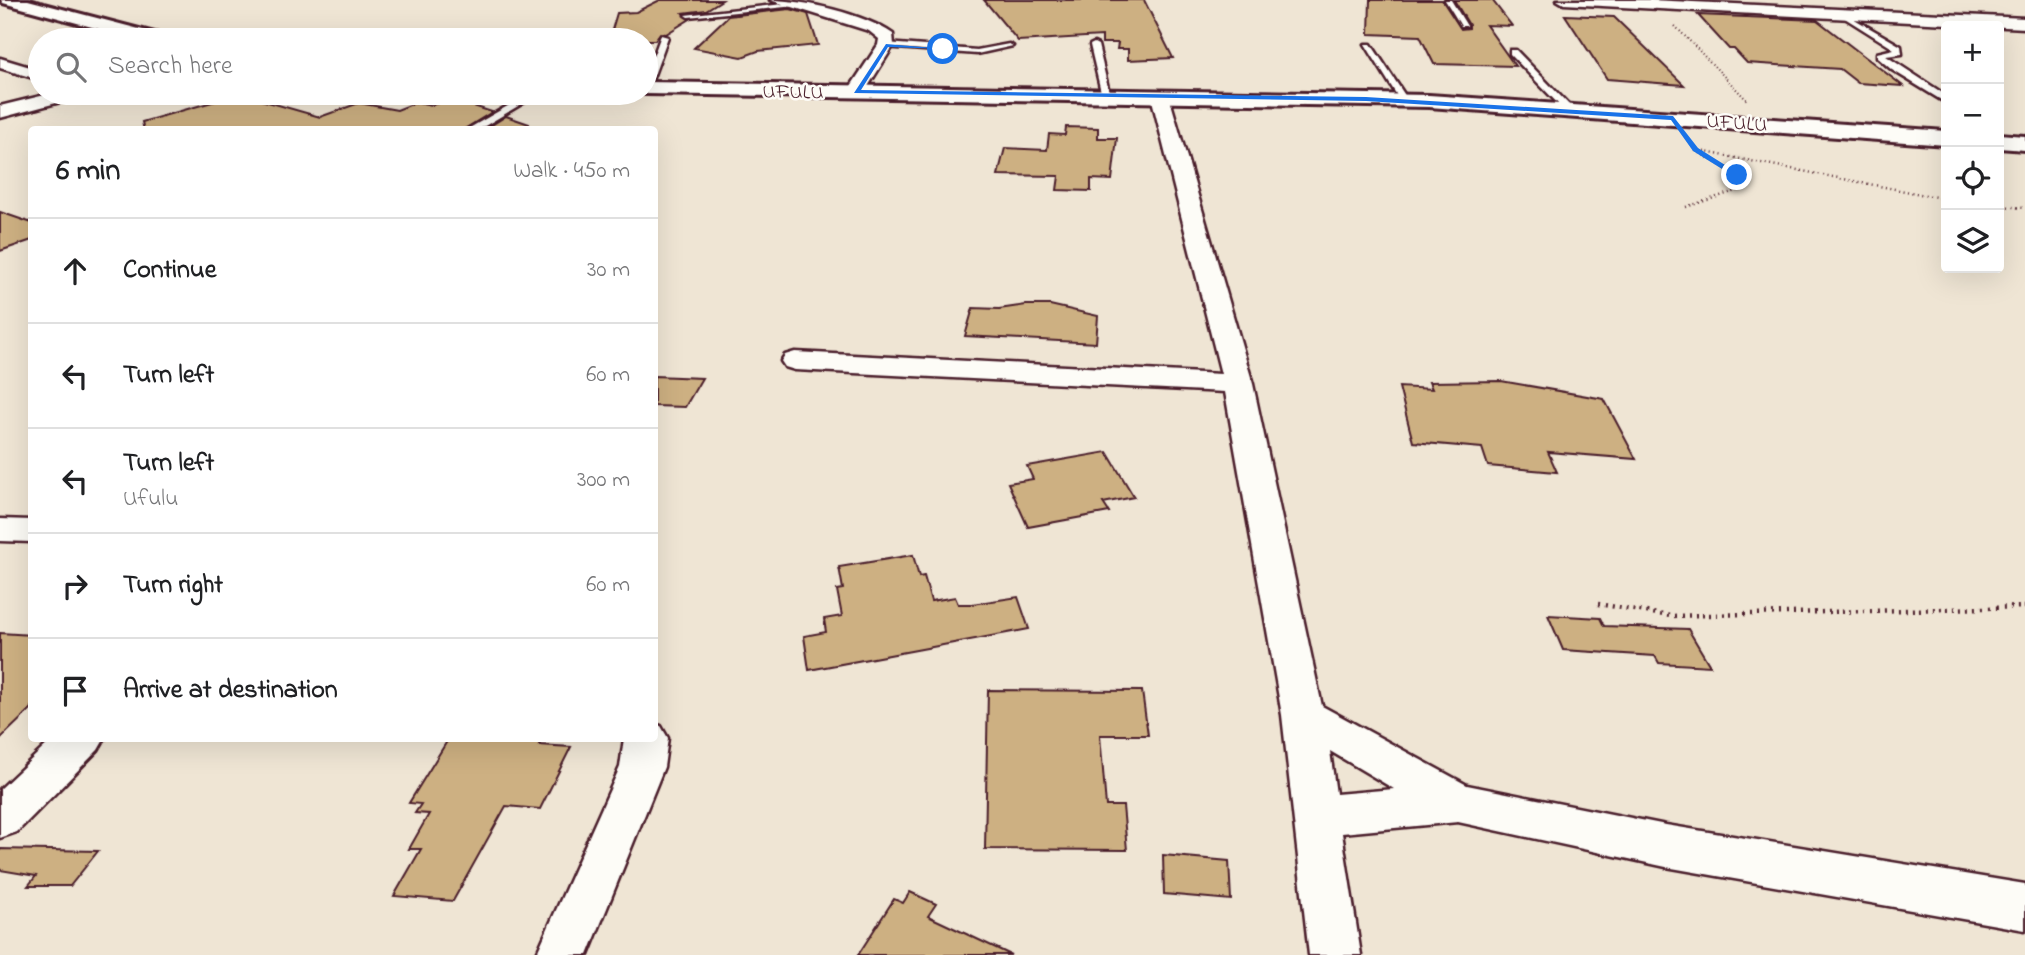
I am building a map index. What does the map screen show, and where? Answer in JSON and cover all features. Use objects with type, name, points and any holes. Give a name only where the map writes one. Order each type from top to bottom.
[{"type":"street","points":[[9,0],[115,28]]},
{"type":"street","points":[[1564,0],[2025,23]]},
{"type":"street","points":[[785,2],[874,28],[887,37],[886,45],[856,92]]},
{"type":"street","points":[[0,64],[28,72]]},
{"type":"street","name":"UFULU","points":[[658,87],[1404,100],[1941,138]]},
{"type":"street","points":[[1160,96],[1238,384],[1303,715],[1335,955]]},
{"type":"street","points":[[0,112],[28,105]]},
{"type":"street","points":[[2004,141],[2025,143]]},
{"type":"street","points":[[795,361],[1238,384]]},
{"type":"street","points":[[0,530],[28,531]]},
{"type":"street","points":[[1303,715],[1458,803]]},
{"type":"street","points":[[0,818],[79,742]]},
{"type":"street","points":[[562,955],[642,766],[645,742]]},
{"type":"street","points":[[1316,815],[1458,803],[1666,846],[2025,907]]},
{"type":"lane","points":[[1448,0],[1464,24]]},
{"type":"lane","points":[[688,15],[785,2]]},
{"type":"lane","points":[[1842,14],[1898,48],[1899,52],[1880,55],[1906,76],[1932,88],[1941,96]]},
{"type":"lane","points":[[658,54],[664,37]]},
{"type":"lane","points":[[886,45],[977,52],[1009,47]]},
{"type":"lane","points":[[1094,45],[1106,96]]},
{"type":"lane","points":[[1368,46],[1404,100]]},
{"type":"lane","points":[[1513,52],[1570,111]]},
{"type":"lane","points":[[477,126],[515,105]]},
{"type":"path","points":[[1655,5],[1771,125]]},
{"type":"path","points":[[1673,118],[1695,150],[1748,181],[1748,187],[1686,207]]},
{"type":"path","points":[[1695,150],[1941,198]]},
{"type":"path","points":[[2004,206],[2025,208]]},
{"type":"path","points":[[1598,604],[1670,616],[2025,607]]},
{"type":"building","points":[[660,0],[722,0],[706,10],[683,13],[690,19],[666,34],[660,33],[658,36],[658,28],[613,28],[617,13],[636,12]]},
{"type":"building","points":[[984,0],[1144,0],[1173,58],[1128,60],[1128,49],[1117,49],[1118,43],[1102,43],[1102,36],[1018,41]]},
{"type":"building","points":[[1370,0],[1442,0],[1461,29],[1469,28],[1469,25],[1454,0],[1492,0],[1512,26],[1486,25],[1515,66],[1434,64],[1420,36],[1369,34]]},
{"type":"building","points":[[790,9],[808,14],[818,45],[758,51],[742,57],[694,48],[728,16]]},
{"type":"building","points":[[1565,15],[1614,17],[1684,85],[1607,79]]},
{"type":"building","points":[[1698,15],[1817,20],[1903,86],[1858,83],[1840,69],[1747,63],[1734,49],[1729,49]]},
{"type":"building","points":[[202,105],[278,105],[320,117],[353,105],[397,110],[410,105],[470,105],[492,112],[469,126],[143,126],[142,122]]},
{"type":"building","points":[[506,116],[529,124],[529,126],[490,126]]},
{"type":"building","points":[[1066,127],[1098,128],[1098,138],[1117,138],[1112,180],[1091,179],[1091,191],[1057,190],[1059,176],[998,175],[1005,148],[1047,150],[1049,134],[1065,135]]},
{"type":"building","points":[[0,212],[28,222],[28,241],[0,251]]},
{"type":"building","points":[[1050,305],[1098,316],[1096,343],[965,336],[973,308],[999,309]]},
{"type":"building","points":[[658,376],[702,378],[685,407],[658,406]]},
{"type":"building","points":[[1501,381],[1604,399],[1636,459],[1548,452],[1557,472],[1488,466],[1482,448],[1413,442],[1399,387],[1432,389],[1429,382]]},
{"type":"building","points":[[1107,452],[1134,497],[1103,503],[1109,512],[1028,527],[1008,483],[1033,479],[1027,466]]},
{"type":"building","points":[[913,555],[919,577],[924,576],[931,601],[955,597],[958,604],[972,604],[1018,597],[1029,629],[809,670],[804,636],[826,632],[824,619],[842,616],[837,590],[843,589],[839,567]]},
{"type":"building","points":[[1548,615],[1600,618],[1604,626],[1688,629],[1710,666],[1659,663],[1655,656],[1563,650]]},
{"type":"building","points":[[0,633],[28,635],[28,712],[0,739]]},
{"type":"building","points":[[988,690],[1142,691],[1148,735],[1100,735],[1106,806],[1123,806],[1127,850],[985,849]]},
{"type":"building","points":[[447,742],[540,742],[539,745],[571,747],[540,809],[506,806],[453,901],[394,896],[421,849],[409,849],[429,814],[415,813],[421,804],[409,803]]},
{"type":"building","points":[[0,849],[98,851],[70,886],[28,886],[36,876],[0,870]]},
{"type":"building","points":[[1163,855],[1229,861],[1231,900],[1164,894]]},
{"type":"building","points":[[910,892],[936,904],[928,916],[1011,955],[858,955],[894,899],[903,903]]},
{"type":"route","points":[[943,49],[886,45],[856,92],[1429,101],[1673,118],[1695,150],[1737,175]]}]
